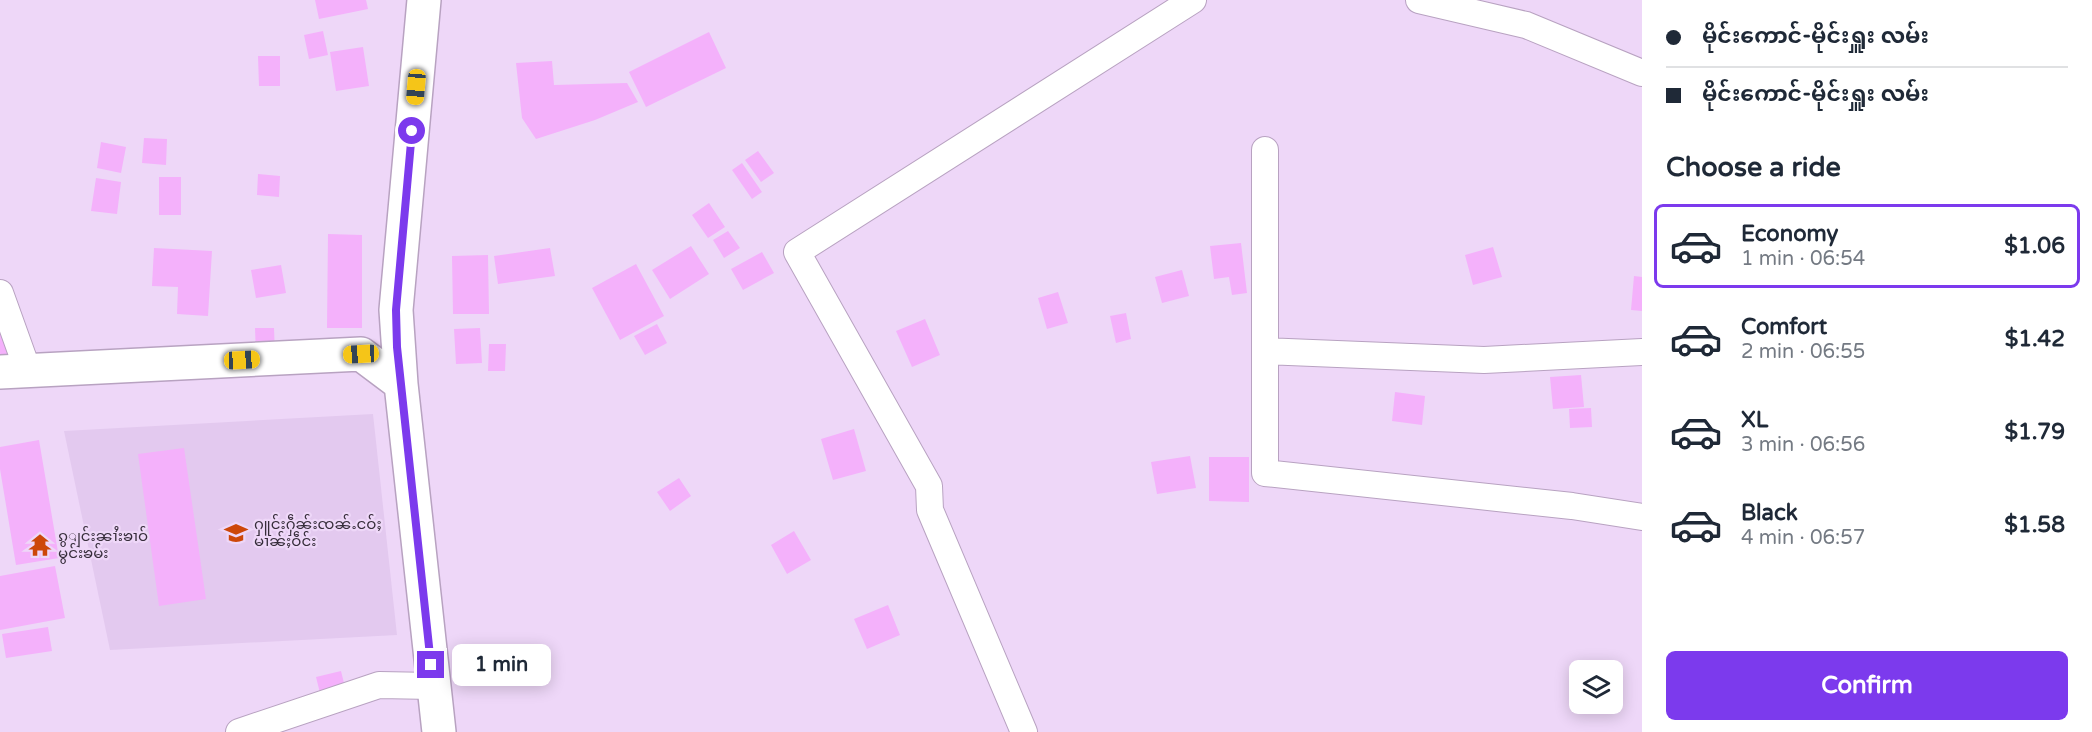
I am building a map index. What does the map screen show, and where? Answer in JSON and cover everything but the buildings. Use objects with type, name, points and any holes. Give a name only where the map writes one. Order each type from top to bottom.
[{"type":"main road","points":[[424,0],[396,310],[401,384],[439,732]]},
{"type":"main road","points":[[361,354],[396,310]]},
{"type":"main road","points":[[14,371],[361,354],[401,384]]},
{"type":"street","points":[[1024,732],[930,510],[929,486],[797,252],[1193,0]]},
{"type":"street","points":[[1419,0],[1526,25],[1642,73]]},
{"type":"street","points":[[1265,150],[1265,473],[1572,506],[1642,518]]},
{"type":"street","points":[[0,293],[14,371]]},
{"type":"street","points":[[1266,351],[1484,360],[1642,352]]},
{"type":"street","points":[[239,732],[379,684],[433,686]]},
{"type":"shaded area","name":"ႁူင်းႁဵၼ်းၸၼ်ႉငဝ်ႈ မၢၼ်ႈဝဵင်း","points":[[373,414],[397,635],[110,650],[64,431]]},
{"type":"place","name":"ႁူင်းႁဵၼ်းၸၼ်ႉငဝ်ႈ မၢၼ်ႈဝဵင်း","points":[[236,533]]},
{"type":"place","name":"ၵွျင်းၼၢႆးၶၢဝ် မွင်းၶမ်း","points":[[40,545]]},
{"type":"route","points":[[412,131],[396,310],[397,347],[431,665]]}]
